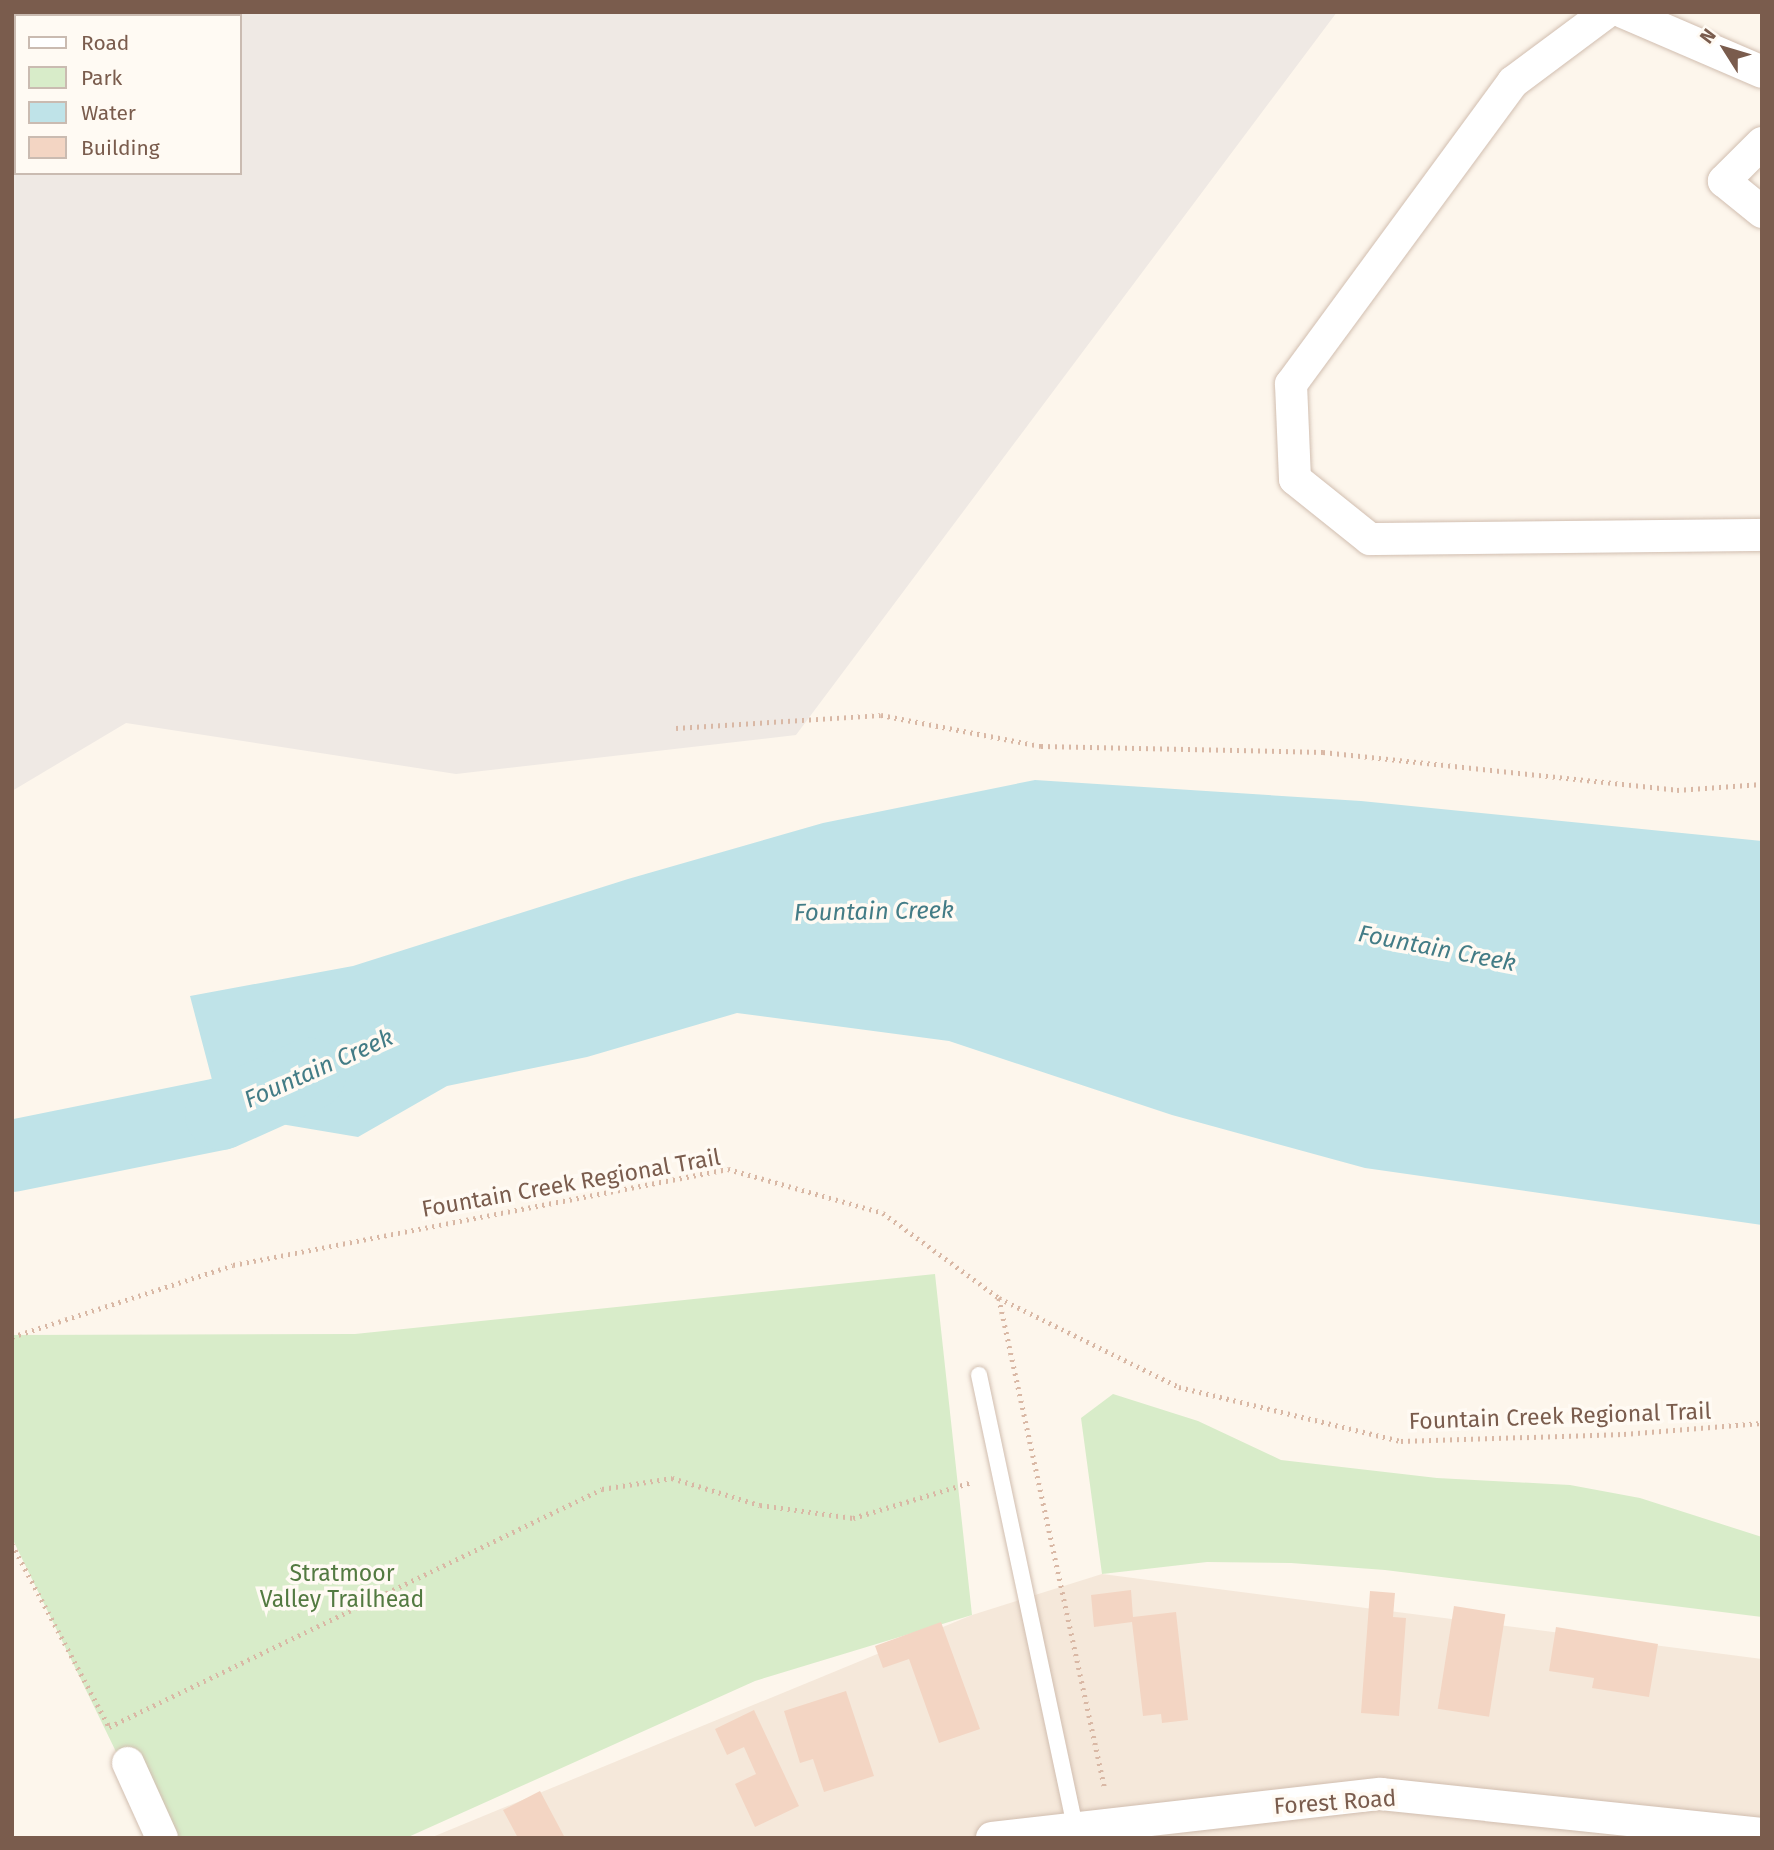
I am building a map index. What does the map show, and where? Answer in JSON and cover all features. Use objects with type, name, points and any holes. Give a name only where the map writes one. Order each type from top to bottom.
[{"type":"street","points":[[1607,12],[1513,82],[1291,384],[1294,479],[1370,539],[1762,535]]},
{"type":"street","points":[[1623,12],[1762,72]]},
{"type":"street","points":[[1762,143],[1724,181],[1762,212]]},
{"type":"street","points":[[128,1763],[162,1838]]},
{"type":"street","name":"Forest Road","points":[[992,1838],[1381,1794],[1762,1834]]},
{"type":"lane","points":[[979,1375],[1075,1828]]},
{"type":"path","points":[[676,728],[881,715],[1041,746],[1323,752],[1677,790],[1762,784]]},
{"type":"path","name":"Fountain Creek Regional Trail","points":[[12,1337],[233,1265],[729,1169],[883,1213],[999,1298],[1179,1387],[1401,1441],[1624,1434],[1762,1423]]},
{"type":"path","points":[[999,1298],[1113,1824]]},
{"type":"path","points":[[109,1727],[602,1489],[672,1478],[760,1505],[853,1518],[1000,1474]]},
{"type":"path","points":[[12,1544],[128,1763]]},
{"type":"shaded area","points":[[12,12],[1337,12],[796,735],[456,774],[126,723],[12,791]]},
{"type":"shaded area","points":[[1102,1574],[1762,1659],[1762,1838],[430,1838],[972,1615]]},
{"type":"green space","name":"Stratmoor Valley Trailhead","points":[[935,1274],[972,1615],[755,1681],[406,1838],[158,1838],[12,1538],[12,1335],[355,1334]]},
{"type":"green space","points":[[1113,1394],[1198,1421],[1281,1460],[1437,1478],[1570,1485],[1640,1498],[1762,1537],[1762,1617],[1385,1570],[1291,1563],[1207,1562],[1102,1574],[1081,1418]]},
{"type":"water","points":[[1035,780],[1361,801],[1762,841],[1762,1225],[1365,1168],[1172,1115],[949,1041],[737,1013],[587,1057],[447,1086],[358,1137],[221,1114],[190,996],[353,966],[628,879],[823,823]]},
{"type":"building","points":[[1131,1590],[1133,1617],[1176,1612],[1188,1720],[1162,1723],[1161,1714],[1143,1716],[1132,1622],[1094,1627],[1091,1595]]},
{"type":"building","points":[[1370,1591],[1395,1593],[1393,1617],[1406,1618],[1399,1716],[1361,1713]]},
{"type":"building","points":[[1454,1606],[1505,1614],[1489,1717],[1438,1709]]},
{"type":"building","points":[[941,1622],[980,1729],[939,1743],[909,1659],[883,1668],[875,1646]]},
{"type":"building","points":[[1556,1627],[1658,1644],[1649,1697],[1592,1688],[1594,1678],[1549,1671]]},
{"type":"building","points":[[846,1691],[874,1776],[824,1792],[813,1759],[800,1763],[784,1711]]},
{"type":"building","points":[[754,1710],[799,1806],[755,1827],[735,1784],[756,1774],[744,1747],[727,1755],[715,1729]]},
{"type":"building","points":[[540,1791],[565,1838],[518,1838],[503,1810]]},
{"type":"waterway","name":"Fountain Creek","points":[[12,1156],[221,1114],[310,1074]]}]
